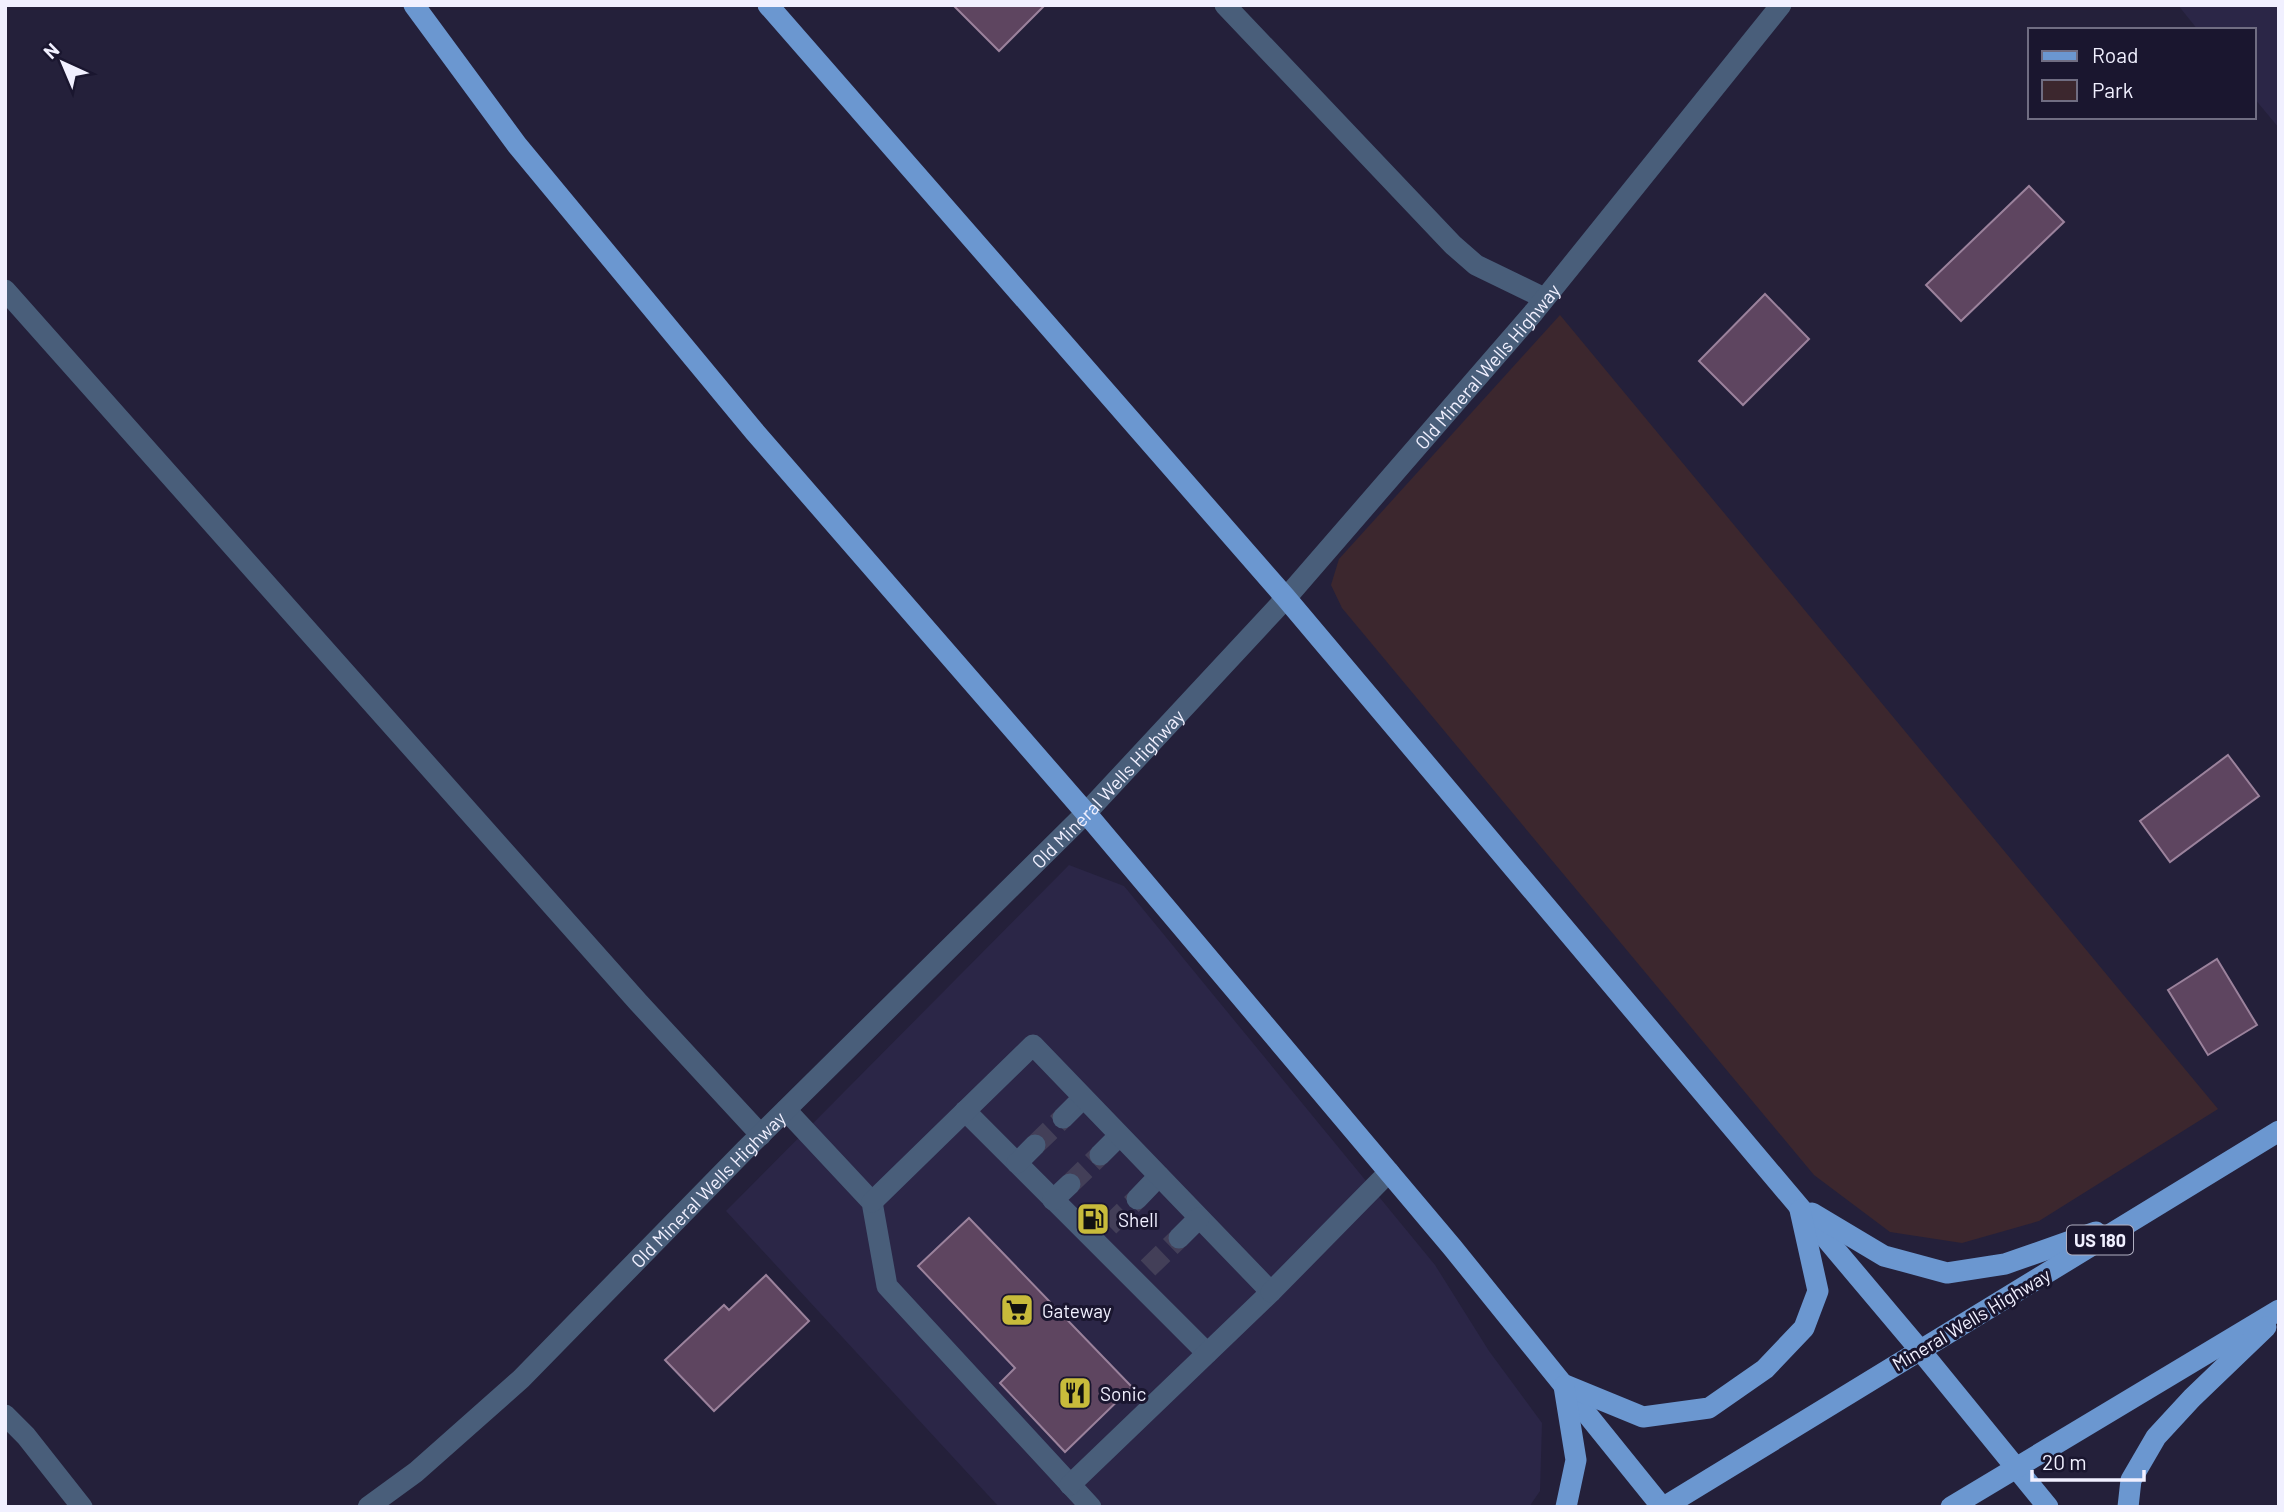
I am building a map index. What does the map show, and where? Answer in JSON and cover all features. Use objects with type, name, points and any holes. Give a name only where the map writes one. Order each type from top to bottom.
[{"type":"main road","points":[[414,5],[517,145],[737,410],[1086,813],[1389,1172],[1663,1507]]},
{"type":"main road","points":[[768,5],[1286,598],[1920,1350],[2048,1507]]},
{"type":"main road","name":"Mineral Wells Highway","points":[[1663,1507],[2279,1131]]},
{"type":"main road","points":[[1798,1205],[1884,1256],[1947,1273],[2005,1264],[2137,1218]]},
{"type":"main road","points":[[1563,1384],[1643,1417],[1709,1408],[1765,1369],[1804,1328],[1818,1291],[1798,1205]]},
{"type":"main road","points":[[1951,1507],[2279,1310]]},
{"type":"main road","points":[[2128,1507],[2131,1480],[2156,1437],[2192,1398],[2279,1315]]},
{"type":"main road","points":[[1563,1384],[1576,1460],[1566,1507]]},
{"type":"street","points":[[1225,5],[1453,245],[1476,265],[1544,299]]},
{"type":"street","name":"Old Mineral Wells Highway","points":[[368,1507],[416,1472],[521,1379],[761,1135],[1086,813],[1286,598],[1544,299],[1782,5]]},
{"type":"street","points":[[5,290],[638,1002],[761,1135]]},
{"type":"street","points":[[872,1202],[1033,1045],[1271,1292]]},
{"type":"street","points":[[1063,1118],[1083,1098]]},
{"type":"street","points":[[786,1110],[872,1202],[887,1286],[1091,1507]]},
{"type":"street","points":[[965,1111],[1053,1200],[1102,1233],[1141,1274],[1206,1353]]},
{"type":"street","points":[[1100,1155],[1119,1136]]},
{"type":"street","points":[[1017,1163],[1035,1145]]},
{"type":"street","points":[[1070,1485],[1271,1292],[1389,1172]]},
{"type":"street","points":[[1137,1199],[1159,1176]]},
{"type":"street","points":[[1053,1200],[1070,1184]]},
{"type":"street","points":[[1179,1238],[1199,1218]]},
{"type":"street","points":[[5,1415],[26,1436],[82,1507]]},
{"type":"shaded area","points":[[2178,5],[2279,5],[2279,128],[2256,100],[2256,28],[2196,28]]},
{"type":"shaded area","points":[[1069,865],[1124,886],[1435,1265],[1489,1351],[1542,1423],[1540,1491],[1529,1507],[999,1507],[726,1211]]},
{"type":"green space","points":[[1560,315],[2218,1109],[2039,1221],[1962,1243],[1890,1232],[1814,1175],[1342,608],[1331,585],[1339,559]]},
{"type":"building","points":[[953,5],[1045,5],[999,51]]},
{"type":"building","points":[[2029,186],[2064,222],[1961,321],[1926,285]]},
{"type":"building","points":[[1765,294],[1809,339],[1743,405],[1699,361]]},
{"type":"building","points":[[2228,755],[2259,796],[2170,862],[2140,821]]},
{"type":"building","points":[[2217,959],[2257,1025],[2208,1055],[2168,990]]},
{"type":"building","points":[[969,1218],[1132,1387],[1065,1452],[1000,1383],[1015,1368],[918,1266]]},
{"type":"building","points":[[766,1275],[809,1321],[714,1411],[665,1360],[724,1305],[729,1310]]},
{"type":"tunnel","points":[[1035,1145],[1063,1118]]},
{"type":"tunnel","points":[[1070,1184],[1100,1155]]},
{"type":"tunnel","points":[[1109,1226],[1137,1199]]},
{"type":"tunnel","points":[[1148,1268],[1179,1238]]},
{"type":"place","name":"Shell","points":[[1093,1219]]},
{"type":"place","name":"Gateway","points":[[1017,1310]]},
{"type":"place","name":"Sonic","points":[[1075,1393]]}]
